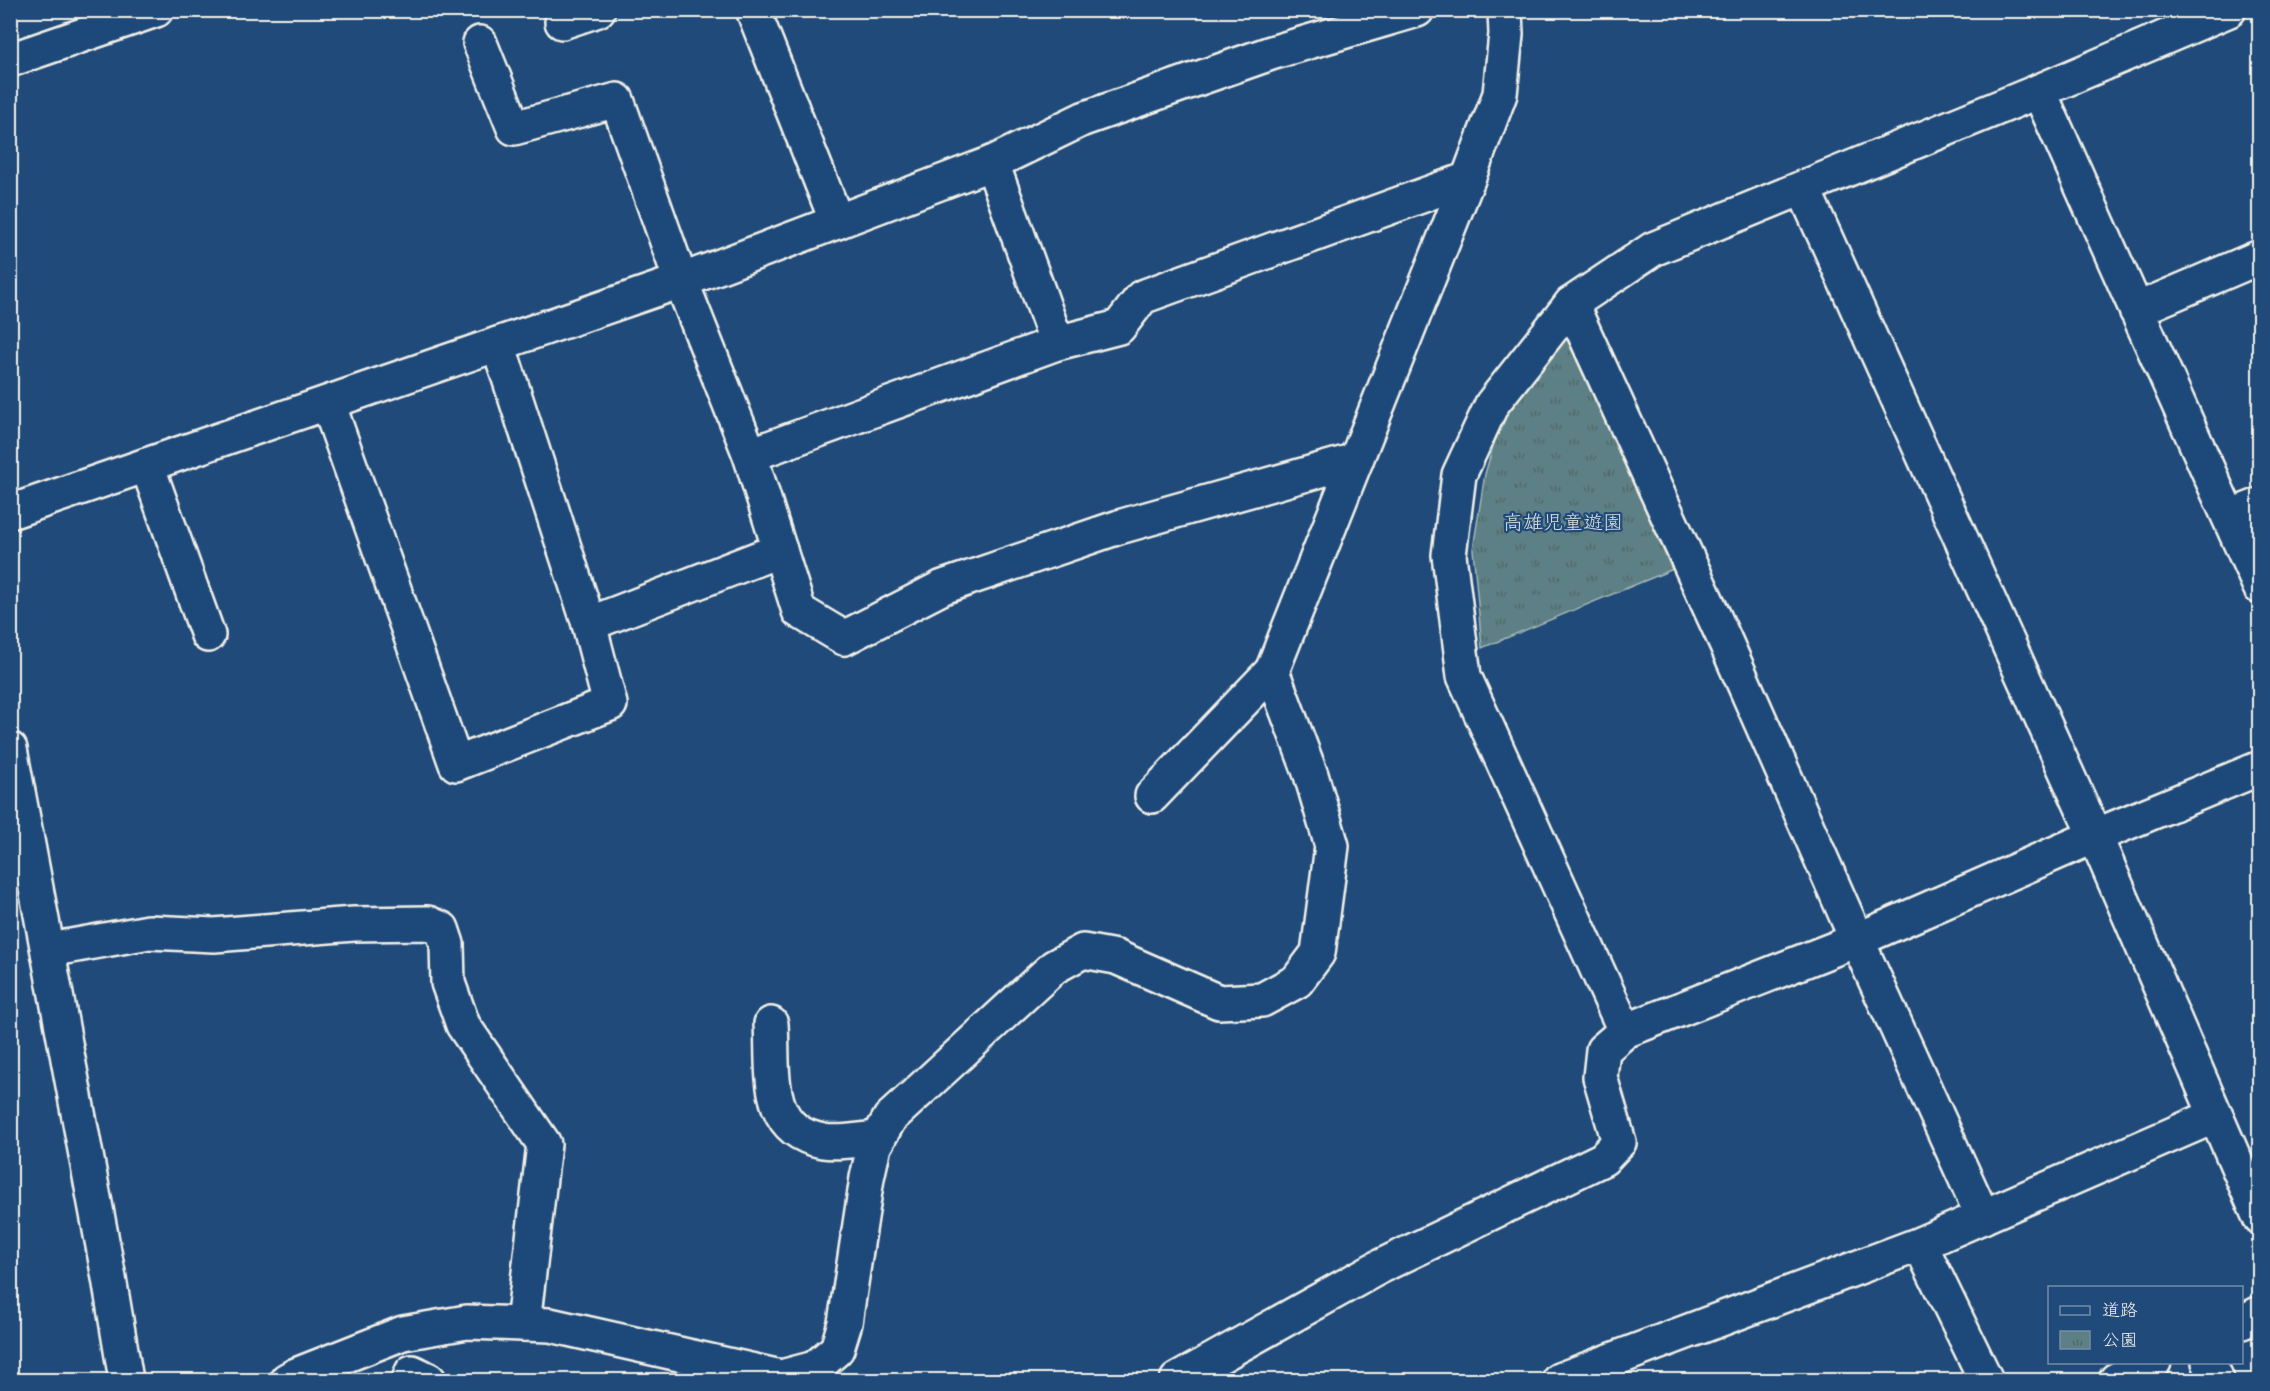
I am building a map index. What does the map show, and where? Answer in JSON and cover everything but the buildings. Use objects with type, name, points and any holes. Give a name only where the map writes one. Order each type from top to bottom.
[{"type":"street","points":[[10,60],[156,10]]},
{"type":"street","points":[[562,22],[598,10]]},
{"type":"street","points":[[753,10],[837,222]]},
{"type":"street","points":[[10,512],[681,281],[992,163],[1083,119],[1271,53],[1417,10]]},
{"type":"street","points":[[1152,796],[1272,671],[1500,94],[1506,34],[1505,10]]},
{"type":"street","points":[[1625,1031],[1464,676],[1449,555],[1459,475],[1492,404],[1571,304],[1653,249],[2039,91],[2229,10]]},
{"type":"street","points":[[480,43],[514,128],[617,100],[681,281],[750,454],[799,611],[844,638],[943,587],[1119,527],[1356,460]]},
{"type":"street","points":[[2039,91],[2259,587]]},
{"type":"street","points":[[992,163],[1057,343]]},
{"type":"street","points":[[750,454],[1057,343],[1119,327],[1142,297],[1468,179]]},
{"type":"street","points":[[1803,188],[2094,836],[2259,1218]]},
{"type":"street","points":[[2136,310],[2259,257]]},
{"type":"street","points":[[1571,304],[1726,643],[1857,940],[1983,1217]]},
{"type":"street","points":[[328,402],[456,764],[610,704],[589,624],[498,344]]},
{"type":"street","points":[[147,465],[208,635]]},
{"type":"street","points":[[2229,517],[2259,505]]},
{"type":"street","points":[[589,624],[780,550]]},
{"type":"street","points":[[287,1380],[403,1333],[467,1322],[550,1325],[781,1377],[815,1368],[837,1349],[845,1323],[867,1178],[878,1138],[891,1118],[1045,974],[1083,951],[1116,957],[1219,1002],[1262,1000],[1297,981],[1318,953],[1332,846],[1311,775],[1272,671]]},
{"type":"street","points":[[10,749],[19,838],[49,950],[126,1380]]},
{"type":"street","points":[[1177,1380],[1379,1267],[1603,1159],[1619,1142],[1600,1077],[1603,1050],[1625,1031],[1857,940],[2094,836],[2259,768]]},
{"type":"street","points":[[49,950],[149,932],[214,935],[354,924],[428,923],[442,929],[447,944],[448,983],[463,1025],[544,1143],[523,1324]]},
{"type":"street","points":[[771,1024],[776,1103],[785,1122],[799,1132],[824,1141],[878,1138]]},
{"type":"street","points":[[1559,1380],[1920,1244],[2215,1116]]},
{"type":"street","points":[[1920,1244],[1986,1380]]},
{"type":"street","points":[[2243,1321],[2259,1313]]},
{"type":"street","points":[[2116,1380],[2150,1364]]},
{"type":"street","points":[[2210,1364],[2217,1380]]},
{"type":"street","points":[[409,1380],[412,1372],[429,1380]]},
{"type":"green space","name":"高雄児童遊園","points":[[1570,337],[1678,567],[1482,648],[1473,549],[1485,474],[1495,440],[1512,403],[1555,340]]}]
